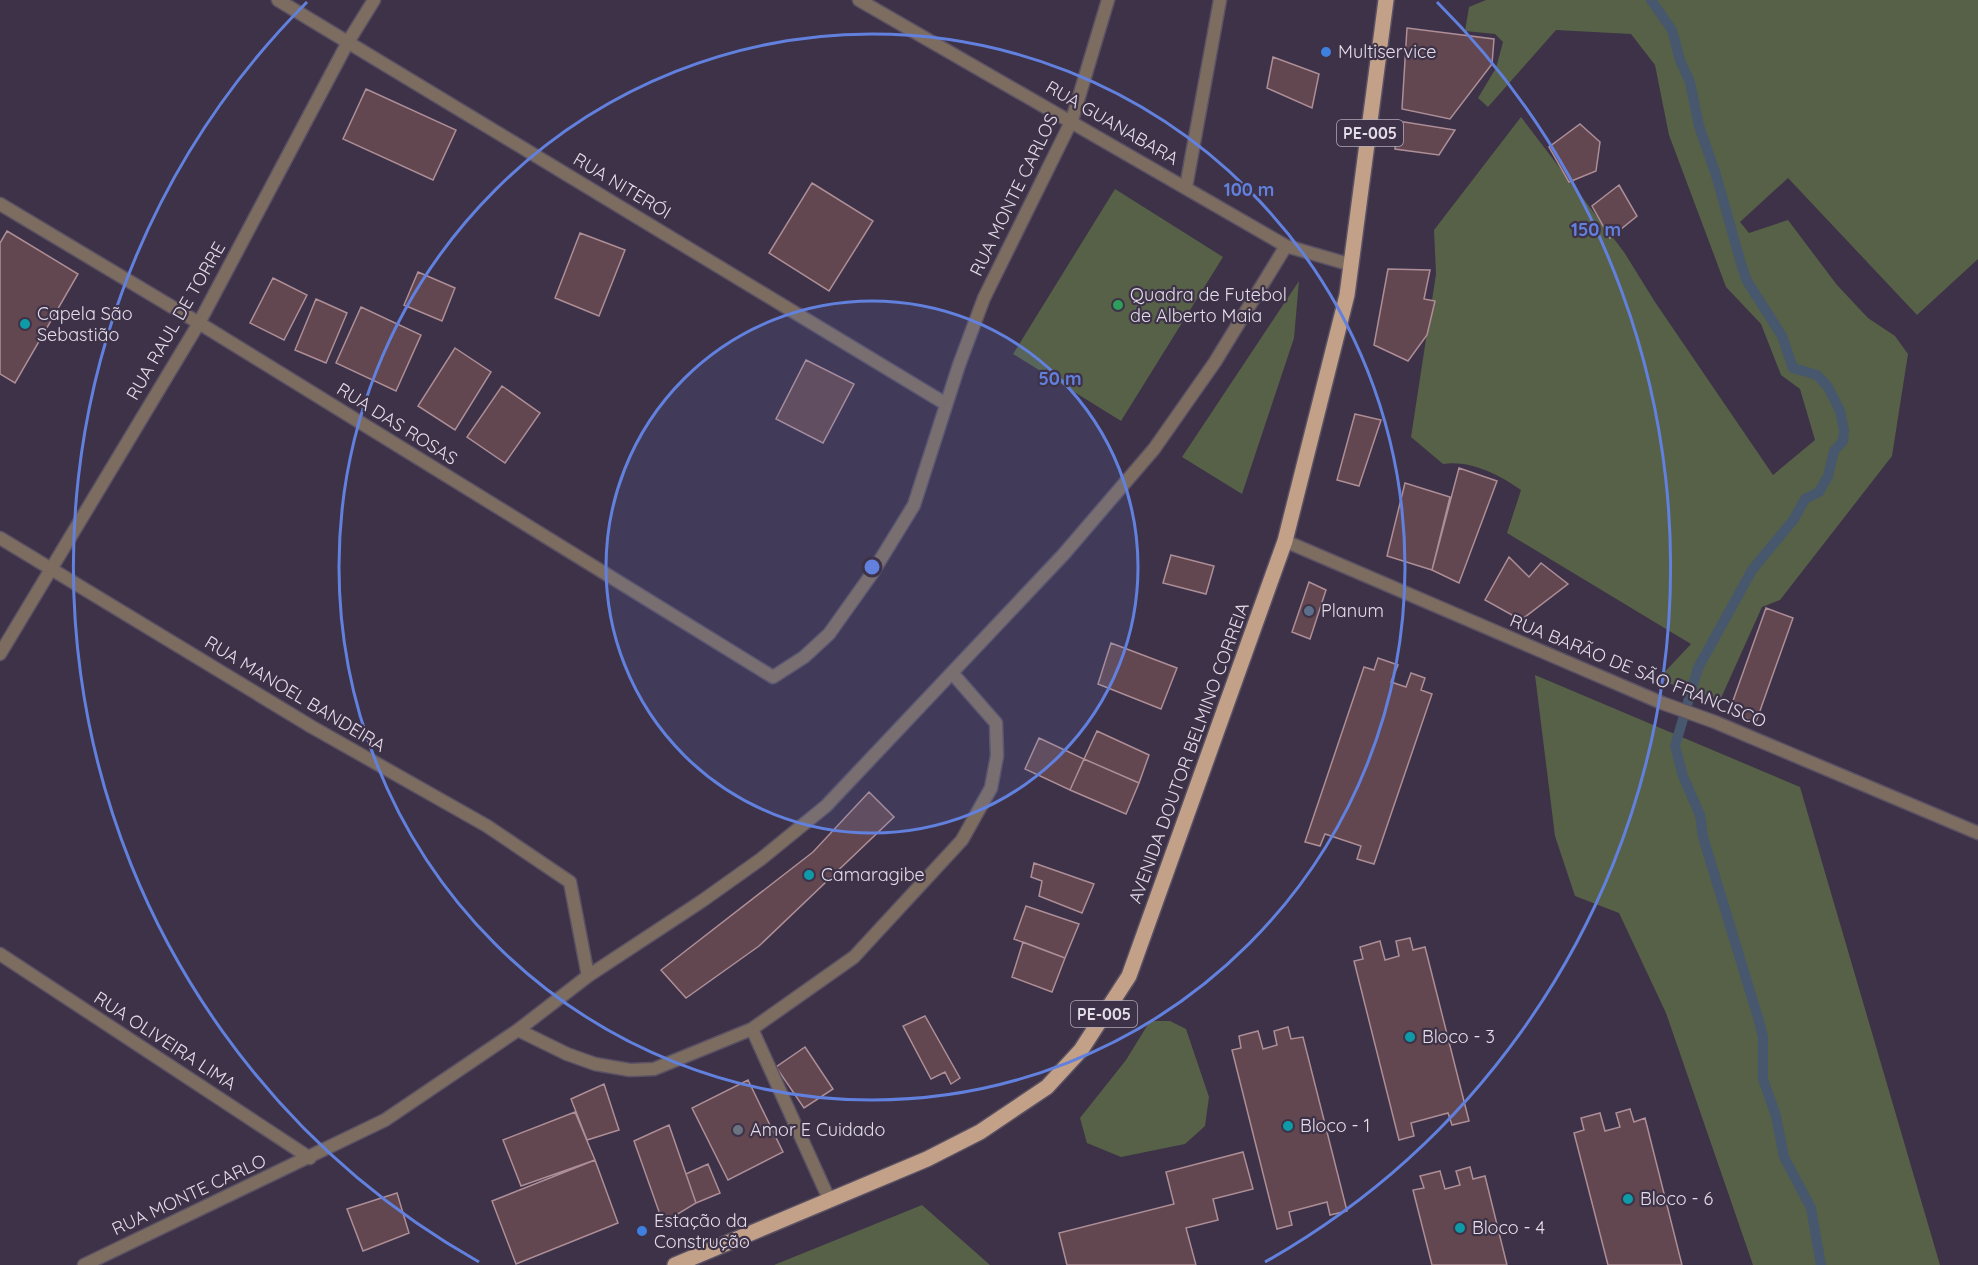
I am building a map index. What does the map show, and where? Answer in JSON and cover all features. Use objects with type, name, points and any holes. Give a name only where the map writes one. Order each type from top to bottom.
[{"type":"main road","name":"AVENIDA DOUTOR BELMINO CORREIA","points":[[675,1265],[829,1198],[927,1159],[980,1132],[1047,1087],[1082,1050],[1129,975],[1285,542],[1352,265],[1386,0]]},
{"type":"street","name":"RUA NITERÓI","points":[[278,0],[946,404]]},
{"type":"street","name":"RUA RAUL DE TORRE","points":[[0,654],[50,567],[200,323],[348,42],[374,0]]},
{"type":"street","name":"RUA GUANABARA","points":[[859,0],[1072,120],[1287,246],[1352,265]]},
{"type":"street","name":"RUA MONTE CARLOS","points":[[773,677],[804,657],[829,634],[871,575],[914,505],[946,404],[984,298],[1072,120],[1108,0]]},
{"type":"street","points":[[1186,187],[1220,0]]},
{"type":"street","name":"RUA DAS ROSAS","points":[[0,204],[200,323],[773,677]]},
{"type":"street","name":"RUA MONTE CARLO","points":[[84,1265],[385,1120],[518,1030],[588,976],[719,889],[826,806],[1063,555],[1154,449],[1215,362],[1287,246]]},
{"type":"street","name":"RUA MANOEL BANDEIRA","points":[[0,538],[312,727],[487,826],[570,882],[588,976]]},
{"type":"street","name":"RUA BARÃO DE SÃO FRANCISCO","points":[[1285,542],[1662,703],[1715,722],[1978,833]]},
{"type":"street","points":[[518,1030],[567,1054],[595,1064],[630,1070],[654,1069],[752,1029],[854,957],[962,840],[991,788],[997,756],[996,723],[953,674]]},
{"type":"street","name":"RUA OLIVEIRA LIMA","points":[[0,954],[310,1158]]},
{"type":"street","points":[[752,1029],[829,1198]]},
{"type":"green space","points":[[1486,0],[1978,0],[1978,259],[1917,315],[1788,178],[1740,222],[1749,233],[1788,220],[1837,285],[1868,318],[1895,336],[1908,354],[1892,456],[1780,600],[1762,607],[1717,707],[1659,678],[1691,644],[1507,533],[1521,490],[1484,470],[1464,464],[1443,464],[1411,437],[1436,274],[1434,230],[1521,117],[1624,252],[1655,302],[1773,475],[1815,440],[1800,389],[1781,375],[1761,324],[1726,287],[1669,135],[1655,65],[1631,34],[1556,30],[1488,107],[1478,98],[1496,68],[1503,42],[1495,34],[1465,31],[1469,7]]},
{"type":"green space","name":"Quadra de Futebol de Alberto Maia","points":[[1115,189],[1223,257],[1121,421],[1013,354]]},
{"type":"green space","points":[[1299,281],[1294,338],[1242,494],[1182,457]]},
{"type":"green space","points":[[1535,675],[1800,787],[1940,1265],[1753,1265],[1666,1013],[1619,913],[1575,896],[1555,836]]},
{"type":"green space","points":[[1150,1021],[1170,1021],[1186,1029],[1209,1097],[1205,1126],[1185,1144],[1121,1157],[1087,1143],[1080,1118],[1126,1060]]},
{"type":"green space","points":[[922,1205],[990,1265],[774,1265]]},
{"type":"building","points":[[1407,28],[1494,39],[1492,64],[1450,119],[1402,109]]},
{"type":"building","points":[[1273,57],[1319,74],[1312,108],[1267,88]]},
{"type":"building","points":[[366,89],[456,130],[433,180],[343,139]]},
{"type":"building","points":[[1398,121],[1455,130],[1439,155],[1395,149]]},
{"type":"building","points":[[1580,124],[1600,142],[1596,171],[1569,182],[1549,147]]},
{"type":"building","points":[[812,183],[873,221],[829,291],[769,253]]},
{"type":"building","points":[[1619,185],[1637,216],[1610,238],[1592,206]]},
{"type":"building","name":"Capela São Sebastião","points":[[7,231],[78,274],[15,383],[0,374],[0,243]]},
{"type":"building","points":[[580,233],[625,250],[599,316],[555,298]]},
{"type":"building","points":[[1388,269],[1430,270],[1424,299],[1435,301],[1427,335],[1408,361],[1374,345]]},
{"type":"building","points":[[418,272],[455,288],[442,321],[404,305]]},
{"type":"building","points":[[273,278],[307,295],[284,340],[250,323]]},
{"type":"building","points":[[316,299],[347,313],[326,363],[295,350]]},
{"type":"building","points":[[361,307],[421,335],[396,391],[336,363]]},
{"type":"building","points":[[455,348],[491,372],[455,430],[418,406]]},
{"type":"building","points":[[806,360],[854,384],[823,443],[776,419]]},
{"type":"building","points":[[502,386],[540,413],[505,463],[467,437]]},
{"type":"building","points":[[1355,414],[1381,420],[1359,486],[1337,480]]},
{"type":"building","points":[[1459,468],[1497,481],[1459,583],[1432,570]]},
{"type":"building","points":[[1405,483],[1450,497],[1432,570],[1387,556]]},
{"type":"building","points":[[1171,555],[1214,566],[1206,594],[1163,583]]},
{"type":"building","points":[[1509,557],[1529,577],[1541,563],[1568,584],[1521,620],[1485,600]]},
{"type":"building","name":"Planum","points":[[1309,582],[1326,590],[1310,639],[1292,632]]},
{"type":"building","points":[[1766,608],[1793,618],[1756,722],[1729,712]]},
{"type":"building","points":[[1111,643],[1177,668],[1161,709],[1098,684]]},
{"type":"building","points":[[1378,658],[1398,665],[1391,682],[1406,687],[1411,673],[1425,678],[1421,690],[1432,694],[1374,864],[1357,859],[1361,846],[1325,834],[1320,846],[1305,842],[1364,667],[1374,670]]},
{"type":"building","points":[[1097,731],[1149,755],[1139,783],[1084,759]]},
{"type":"building","points":[[1039,738],[1084,759],[1070,790],[1025,769]]},
{"type":"building","points":[[1084,759],[1139,783],[1126,814],[1070,790]]},
{"type":"building","name":"Camaragibe","points":[[869,792],[894,817],[759,946],[686,998],[661,970],[813,852]]},
{"type":"building","points":[[1034,863],[1094,884],[1082,913],[1039,896],[1042,881],[1031,877]]},
{"type":"building","points":[[1026,906],[1079,924],[1065,958],[1014,939]]},
{"type":"building","name":"Bloco - 3","points":[[1410,938],[1413,950],[1425,947],[1469,1121],[1452,1125],[1448,1113],[1411,1123],[1414,1136],[1399,1140],[1354,961],[1363,959],[1360,947],[1380,941],[1385,960],[1399,956],[1396,941]]},
{"type":"building","points":[[1023,942],[1065,958],[1052,992],[1012,977]]},
{"type":"building","points":[[925,1016],[960,1078],[951,1084],[945,1072],[931,1079],[903,1026]]},
{"type":"building","name":"Bloco - 1","points":[[1288,1027],[1291,1039],[1303,1037],[1347,1211],[1330,1215],[1327,1202],[1289,1212],[1292,1225],[1277,1229],[1232,1050],[1241,1048],[1239,1036],[1258,1031],[1263,1049],[1277,1045],[1274,1031]]},
{"type":"building","points":[[805,1047],[833,1089],[804,1108],[776,1067]]},
{"type":"building","name":"Amor E Cuidado","points":[[748,1080],[783,1152],[728,1180],[692,1108]]},
{"type":"building","points":[[604,1084],[619,1130],[587,1140],[571,1099]]},
{"type":"building","name":"Bloco - 6","points":[[1630,1109],[1634,1122],[1645,1118],[1682,1265],[1608,1265],[1574,1133],[1584,1130],[1581,1118],[1600,1113],[1605,1131],[1620,1127],[1616,1113]]},
{"type":"building","points":[[575,1112],[595,1160],[521,1186],[503,1140]]},
{"type":"building","points":[[669,1125],[696,1203],[663,1223],[634,1141]]},
{"type":"building","points":[[1243,1152],[1253,1189],[1213,1199],[1218,1220],[1186,1228],[1196,1265],[1067,1265],[1059,1233],[1174,1204],[1166,1172]]},
{"type":"building","points":[[595,1160],[618,1223],[516,1264],[492,1201]]},
{"type":"building","points":[[708,1164],[720,1193],[696,1203],[686,1174]]},
{"type":"building","name":"Bloco - 4","points":[[1470,1167],[1473,1179],[1485,1176],[1507,1265],[1432,1265],[1413,1190],[1424,1188],[1420,1176],[1440,1171],[1445,1189],[1460,1185],[1456,1171]]},
{"type":"building","points":[[397,1193],[409,1233],[363,1251],[347,1209]]},
{"type":"waterway","points":[[1651,0],[1672,30],[1680,60],[1690,82],[1699,126],[1747,281],[1782,336],[1793,368],[1817,375],[1828,387],[1840,411],[1844,430],[1843,441],[1834,451],[1828,476],[1819,492],[1805,499],[1794,519],[1752,570],[1698,668],[1675,746],[1683,776],[1700,815],[1703,837],[1759,1021],[1763,1037],[1763,1079],[1776,1116],[1784,1157],[1811,1208],[1821,1265]]},
{"type":"place","name":"Multiservice","points":[[1326,52]]},
{"type":"place","name":"Quadra de Futebol de Alberto Maia","points":[[1118,305]]},
{"type":"place","name":"Capela São Sebastião","points":[[25,324]]},
{"type":"place","name":"Planum","points":[[1309,611]]},
{"type":"place","name":"Camaragibe","points":[[809,875]]},
{"type":"place","name":"Bloco - 3","points":[[1410,1037]]},
{"type":"place","name":"Bloco - 1","points":[[1288,1126]]},
{"type":"place","name":"Amor E Cuidado","points":[[738,1130]]},
{"type":"place","name":"Bloco - 6","points":[[1628,1199]]},
{"type":"place","name":"Bloco - 4","points":[[1460,1228]]},
{"type":"place","name":"Estação da Construção","points":[[642,1231]]}]
